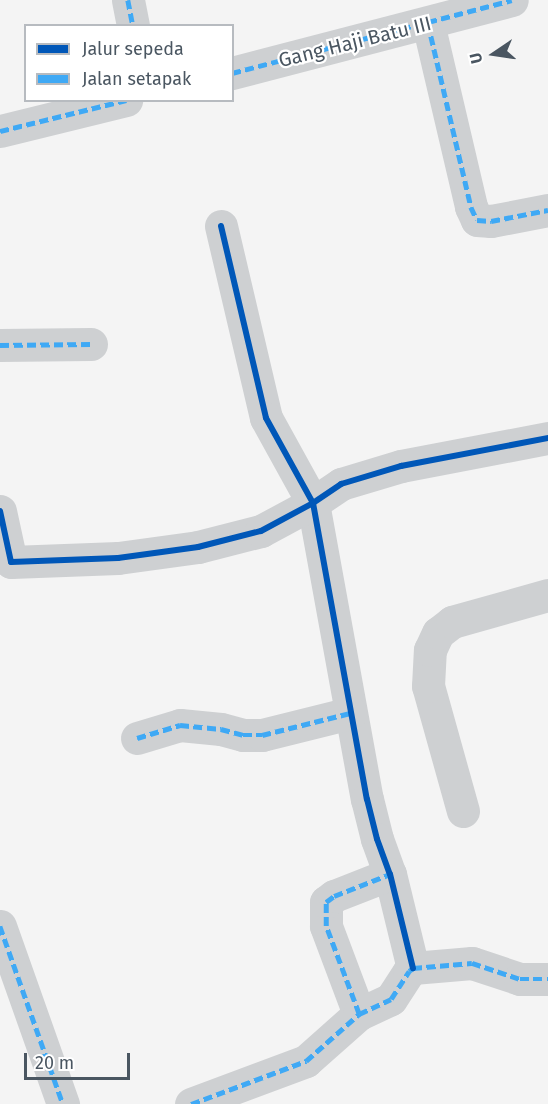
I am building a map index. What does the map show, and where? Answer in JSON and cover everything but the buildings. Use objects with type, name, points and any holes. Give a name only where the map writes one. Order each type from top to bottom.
[{"type":"street","points":[[128,0],[133,24]]},
{"type":"street","name":"Gang Haji Batu III","points":[[234,72],[512,0]]},
{"type":"street","points":[[428,23],[471,207],[477,220],[491,221],[548,210]]},
{"type":"street","points":[[0,131],[118,102]]},
{"type":"street","points":[[221,226],[266,418],[313,503],[350,713],[375,829],[390,874],[413,968]]},
{"type":"street","points":[[0,345],[91,344]]},
{"type":"street","points":[[0,511],[11,562],[117,558],[198,547],[261,531],[313,503],[341,484],[401,466],[548,438]]},
{"type":"street","points":[[463,811],[428,686],[430,650],[438,633],[452,622],[548,595]]},
{"type":"street","points":[[137,738],[180,725],[221,729],[243,735],[262,735],[350,713]]},
{"type":"street","points":[[359,1014],[326,926],[326,902],[334,896],[390,874]]},
{"type":"street","points":[[0,926],[63,1104]]},
{"type":"street","points":[[191,1104],[306,1061],[359,1014],[391,999],[409,970],[413,968],[472,963],[520,978],[548,979]]},
{"type":"marked path","points":[[128,0],[133,24]]},
{"type":"marked path","points":[[234,72],[512,0]]},
{"type":"marked path","points":[[428,23],[471,207],[477,220],[491,221],[548,210]]},
{"type":"marked path","points":[[0,131],[118,102]]},
{"type":"marked path","points":[[0,345],[91,344]]},
{"type":"marked path","points":[[137,738],[180,725],[221,729],[243,735],[262,735],[350,713]]},
{"type":"marked path","points":[[359,1014],[326,926],[326,902],[334,896],[390,874]]},
{"type":"marked path","points":[[0,926],[63,1104]]},
{"type":"marked path","points":[[413,968],[472,963],[520,979],[548,979]]},
{"type":"marked path","points":[[191,1104],[306,1061],[359,1014],[391,999],[413,968]]},
{"type":"cycle path","points":[[221,226],[266,418],[313,503],[367,799],[377,839],[390,874],[413,968]]},
{"type":"cycle path","points":[[0,511],[11,562],[118,558],[198,547],[261,531],[313,503],[341,484],[401,466],[548,438]]}]
